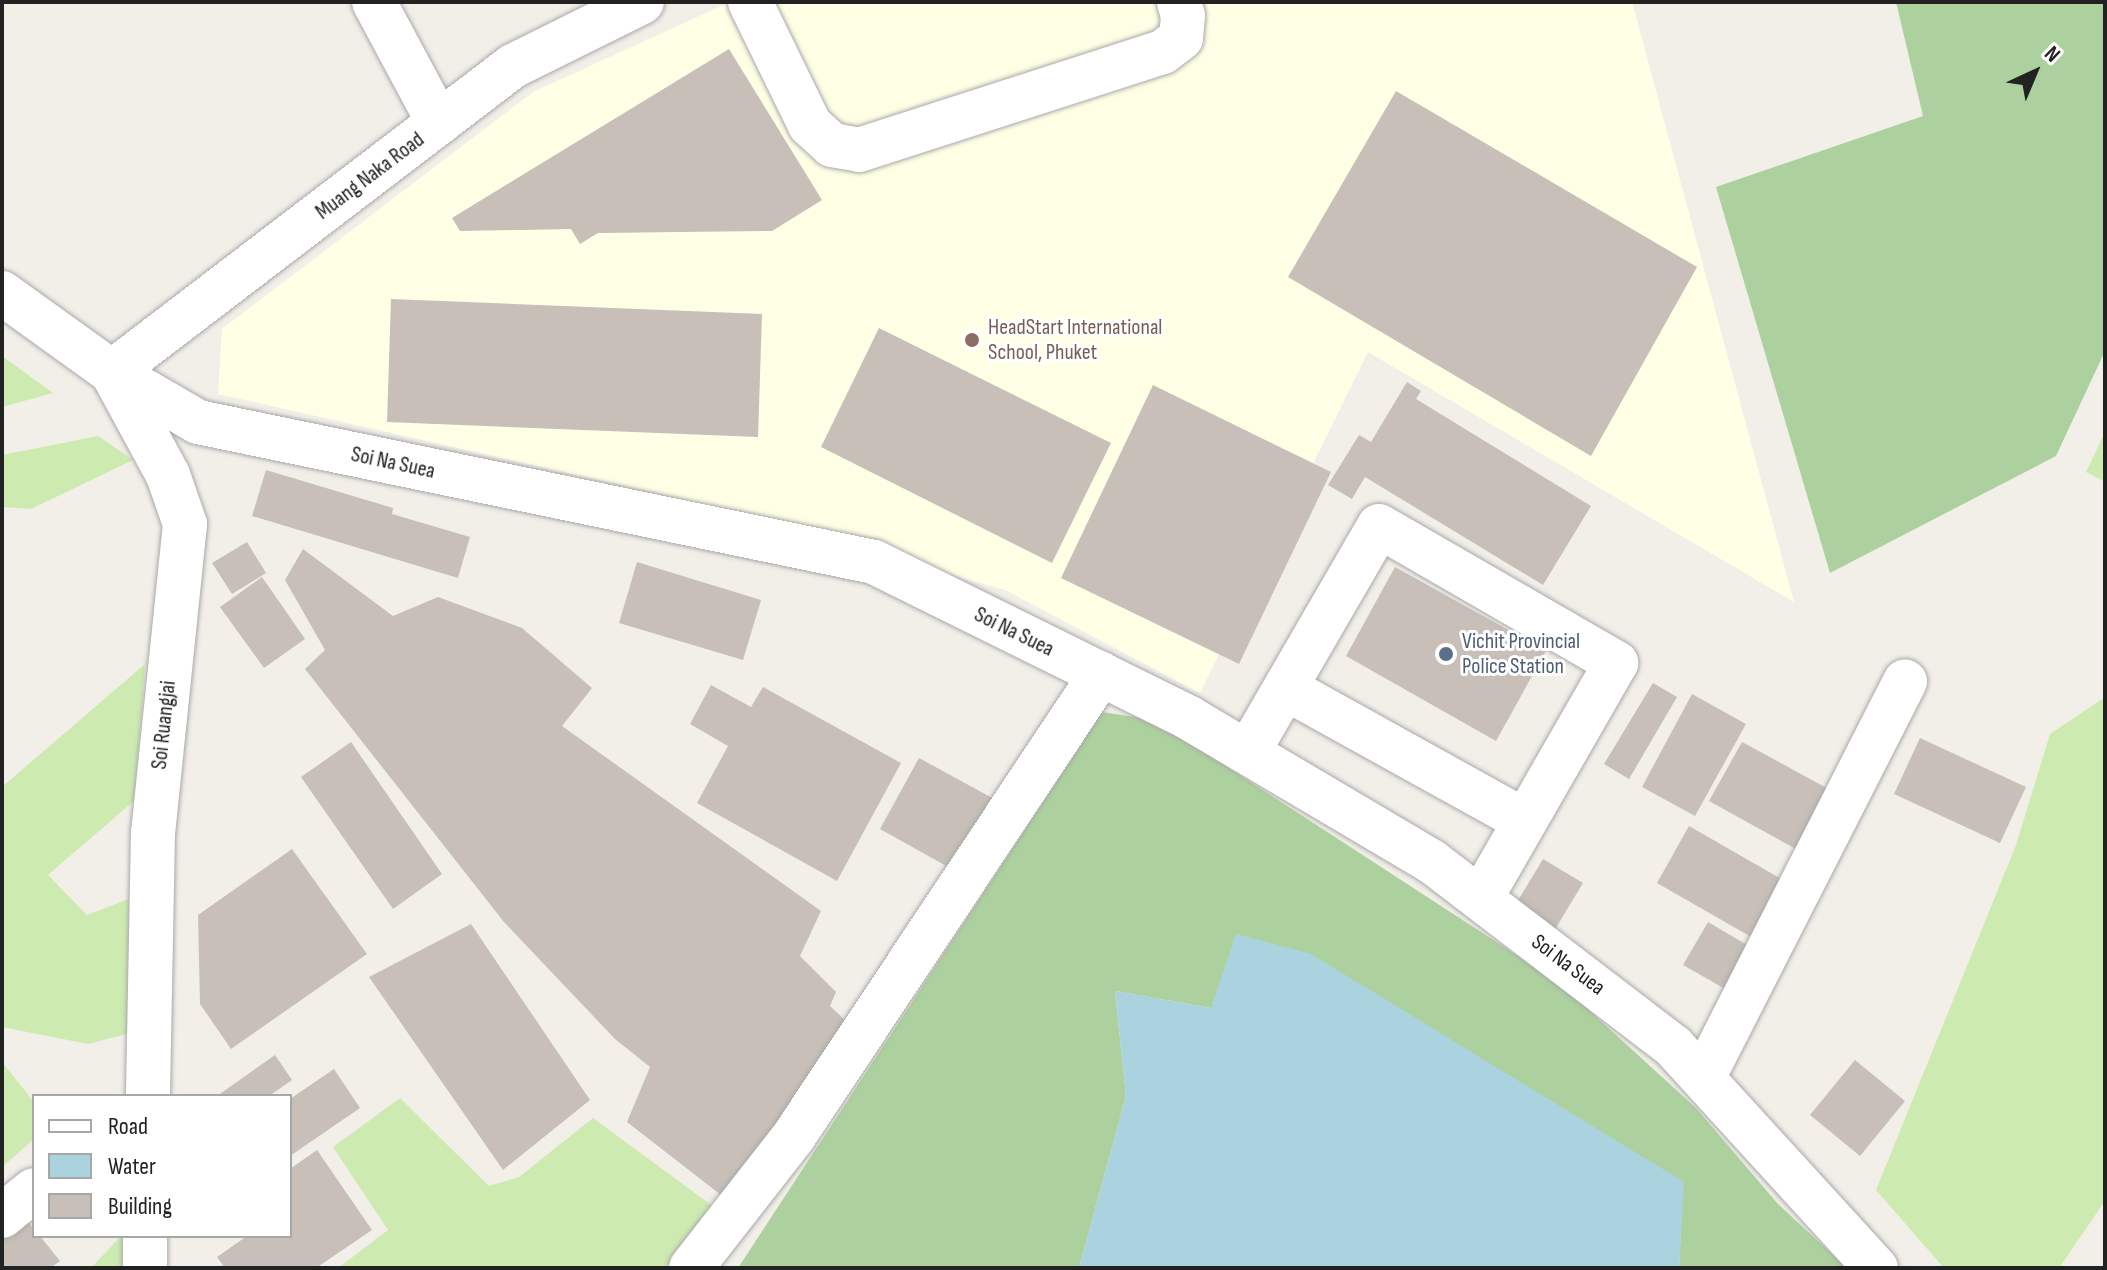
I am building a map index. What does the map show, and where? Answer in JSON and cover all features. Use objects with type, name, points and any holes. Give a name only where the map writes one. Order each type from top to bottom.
[{"type":"street","points":[[374,2],[439,123]]},
{"type":"street","name":"Muang Naka Road","points":[[112,372],[513,66],[642,2]]},
{"type":"street","points":[[750,2],[810,125],[832,145],[859,150],[1163,52],[1181,38],[1183,16],[1179,2]]},
{"type":"street","name":"Soi Na Suea","points":[[2,293],[112,372],[198,422],[874,562],[1101,674],[1248,752],[1431,861],[1481,898],[1673,1046],[1876,1268]]},
{"type":"street","name":"Soi Ruangjai","points":[[112,372],[168,475],[185,524],[153,832],[148,1094]]},
{"type":"street","points":[[1248,752],[1379,526],[1616,663],[1481,898]]},
{"type":"street","points":[[691,1268],[794,1136],[1101,674]]},
{"type":"street","points":[[1703,1078],[1905,682]]},
{"type":"street","points":[[1287,689],[1525,821]]},
{"type":"street","points":[[2,1216],[32,1192]]},
{"type":"street","points":[[145,1238],[145,1268]]},
{"type":"shaded area","name":"HeadStart International School, Phuket","points":[[730,2],[1632,2],[1794,602],[1368,352],[1200,693],[1005,590],[671,496],[218,394],[222,329],[533,92]]},
{"type":"green space","points":[[1896,2],[2105,2],[2105,351],[2056,456],[1830,573],[1716,187],[1923,116]]},
{"type":"green space","points":[[2,356],[53,393],[2,407]]},
{"type":"green space","points":[[2105,432],[2105,482],[2086,472]]},
{"type":"green space","points":[[98,436],[133,460],[31,509],[2,507],[2,455]]},
{"type":"green space","points":[[145,664],[135,800],[48,875],[87,915],[131,898],[134,1032],[88,1044],[2,1027],[2,787]]},
{"type":"green space","points":[[2105,697],[2105,1201],[2059,1268],[1944,1268],[1876,1190],[2016,845],[2050,734]]},
{"type":"green space","points":[[1102,712],[1155,720],[1558,982],[1696,1108],[1778,1204],[1847,1268],[1679,1268],[1683,1182],[1211,1008],[1115,991],[1126,1096],[1079,1268],[738,1268]]},
{"type":"green space","points":[[2,1062],[32,1100],[32,1141],[2,1167]]},
{"type":"green space","points":[[400,1098],[489,1186],[519,1177],[593,1118],[718,1210],[664,1268],[338,1268],[388,1230],[333,1147]]},
{"type":"green space","points":[[119,1238],[131,1238],[129,1268],[91,1268]]},
{"type":"water","points":[[1236,934],[1311,954],[1684,1182],[1679,1268],[1079,1268],[1126,1096],[1115,991],[1211,1008]]},
{"type":"building","points":[[729,49],[822,200],[772,231],[598,233],[580,244],[571,229],[460,231],[452,218]]},
{"type":"building","points":[[1396,91],[1697,267],[1591,456],[1288,277]]},
{"type":"building","points":[[391,299],[762,314],[758,437],[387,422]]},
{"type":"building","points":[[879,328],[1111,443],[1052,563],[821,447]]},
{"type":"building","points":[[1407,382],[1421,391],[1416,399],[1591,506],[1543,585],[1365,477],[1352,499],[1328,485],[1359,435],[1371,442]]},
{"type":"building","points":[[1153,385],[1331,472],[1239,664],[1061,578]]},
{"type":"building","points":[[266,470],[393,508],[392,514],[470,537],[458,578],[252,516]]},
{"type":"building","points":[[247,542],[266,573],[232,594],[212,563]]},
{"type":"building","points":[[303,549],[393,616],[438,597],[522,628],[592,688],[562,726],[821,911],[800,956],[836,992],[830,1006],[847,1022],[742,1186],[721,1195],[627,1122],[650,1067],[615,1039],[504,922],[305,669],[325,650],[285,580]]},
{"type":"building","points":[[637,562],[761,600],[743,660],[619,623]]},
{"type":"building","name":"Vichit Provincial Police Station","points":[[1395,567],[1546,651],[1496,741],[1346,656]]},
{"type":"building","points":[[262,577],[305,639],[264,668],[220,607]]},
{"type":"building","points":[[1653,683],[1677,697],[1629,779],[1604,764]]},
{"type":"building","points":[[711,685],[751,707],[763,687],[901,763],[837,881],[697,803],[728,746],[690,724]]},
{"type":"building","points":[[1692,694],[1746,724],[1695,816],[1642,787]]},
{"type":"building","points":[[1920,738],[2026,787],[2000,843],[1894,794]]},
{"type":"building","points":[[351,742],[442,874],[393,909],[301,777]]},
{"type":"building","points":[[1742,742],[1836,793],[1803,853],[1709,801]]},
{"type":"building","points":[[919,758],[996,800],[957,872],[880,829]]},
{"type":"building","points":[[1689,826],[1785,881],[1753,938],[1657,883]]},
{"type":"building","points":[[292,849],[367,954],[231,1049],[200,1004],[198,915]]},
{"type":"building","points":[[1543,859],[1583,883],[1554,931],[1514,907]]},
{"type":"building","points":[[1708,922],[1759,952],[1734,994],[1683,965]]},
{"type":"building","points":[[471,924],[590,1100],[503,1170],[369,977]]},
{"type":"building","points":[[275,1055],[292,1080],[272,1094],[220,1094]]},
{"type":"building","points":[[1855,1060],[1905,1101],[1860,1156],[1810,1115]]},
{"type":"building","points":[[334,1069],[360,1108],[292,1155],[292,1098]]},
{"type":"building","points":[[317,1150],[372,1230],[316,1268],[225,1268],[217,1257],[244,1238],[292,1238],[292,1168]]},
{"type":"building","points":[[21,1213],[32,1227],[32,1238],[42,1238],[60,1261],[50,1268],[2,1268],[2,1229]]},
{"type":"place","name":"HeadStart International School, Phuket","points":[[972,340]]},
{"type":"place","name":"Vichit Provincial Police Station","points":[[1446,654]]}]
